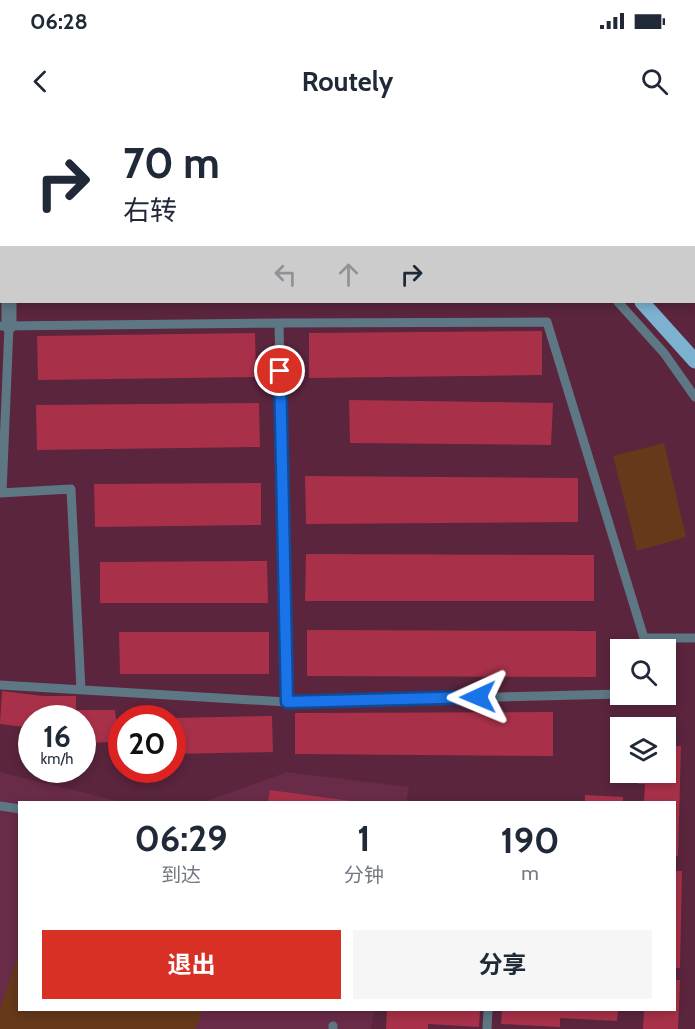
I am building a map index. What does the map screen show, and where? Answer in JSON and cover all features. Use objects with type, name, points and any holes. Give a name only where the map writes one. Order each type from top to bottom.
[{"type":"main road","points":[[643,303],[695,361]]},
{"type":"street","points":[[4,326],[9,303]]},
{"type":"lane","points":[[619,303],[664,353],[695,397]]},
{"type":"lane","points":[[81,690],[71,489],[1,493],[4,326],[547,322],[644,638],[695,638]]},
{"type":"lane","points":[[279,324],[287,702]]},
{"type":"lane","points":[[0,685],[287,702],[610,693]]},
{"type":"lane","points":[[0,806],[18,809]]},
{"type":"lane","points":[[487,1029],[488,1011]]},
{"type":"shaded area","points":[[664,443],[686,537],[637,551],[613,456]]},
{"type":"shaded area","points":[[0,772],[18,776],[18,783],[44,783],[117,801],[18,801],[18,1011],[375,1011],[371,1029],[0,1029]]},
{"type":"shaded area","points":[[287,772],[409,787],[406,801],[207,801]]},
{"type":"shaded area","points":[[18,955],[18,1011],[203,1011],[196,1029],[0,1029],[0,1010]]},
{"type":"building","points":[[542,331],[542,375],[309,378],[309,333]]},
{"type":"building","points":[[255,333],[256,377],[38,380],[37,336]]},
{"type":"building","points":[[349,400],[553,403],[551,445],[350,443]]},
{"type":"building","points":[[259,403],[260,447],[37,450],[36,405]]},
{"type":"building","points":[[305,476],[578,478],[578,522],[306,524]]},
{"type":"building","points":[[261,483],[261,525],[95,527],[94,484]]},
{"type":"building","points":[[306,554],[594,555],[594,601],[305,601]]},
{"type":"building","points":[[267,561],[268,603],[100,603],[100,562]]},
{"type":"building","points":[[307,630],[596,631],[596,677],[307,676]]},
{"type":"building","points":[[119,632],[269,632],[269,674],[120,674]]},
{"type":"building","points":[[2,691],[43,696],[76,696],[76,705],[18,705],[18,726],[0,724]]},
{"type":"building","points":[[96,710],[108,710],[108,742],[96,743]]},
{"type":"building","points":[[553,712],[553,756],[295,754],[295,713]]},
{"type":"building","points":[[272,716],[273,752],[186,754],[186,718]]},
{"type":"building","points":[[676,746],[681,746],[678,856],[676,856],[676,801],[644,801],[645,784],[638,784],[676,783]]},
{"type":"building","points":[[270,790],[351,801],[268,801]]},
{"type":"building","points":[[585,795],[623,797],[623,801],[585,801]]},
{"type":"building","points":[[676,871],[682,871],[680,968],[676,968]]},
{"type":"building","points":[[676,980],[680,980],[678,1029],[643,1029],[644,1011],[676,1011]]},
{"type":"building","points":[[387,1011],[480,1011],[479,1027],[428,1024],[428,1029],[386,1029]]},
{"type":"building","points":[[502,1011],[618,1011],[617,1021],[560,1018],[560,1027],[501,1024]]},
{"type":"route","points":[[280,371],[287,702],[478,697]]}]
